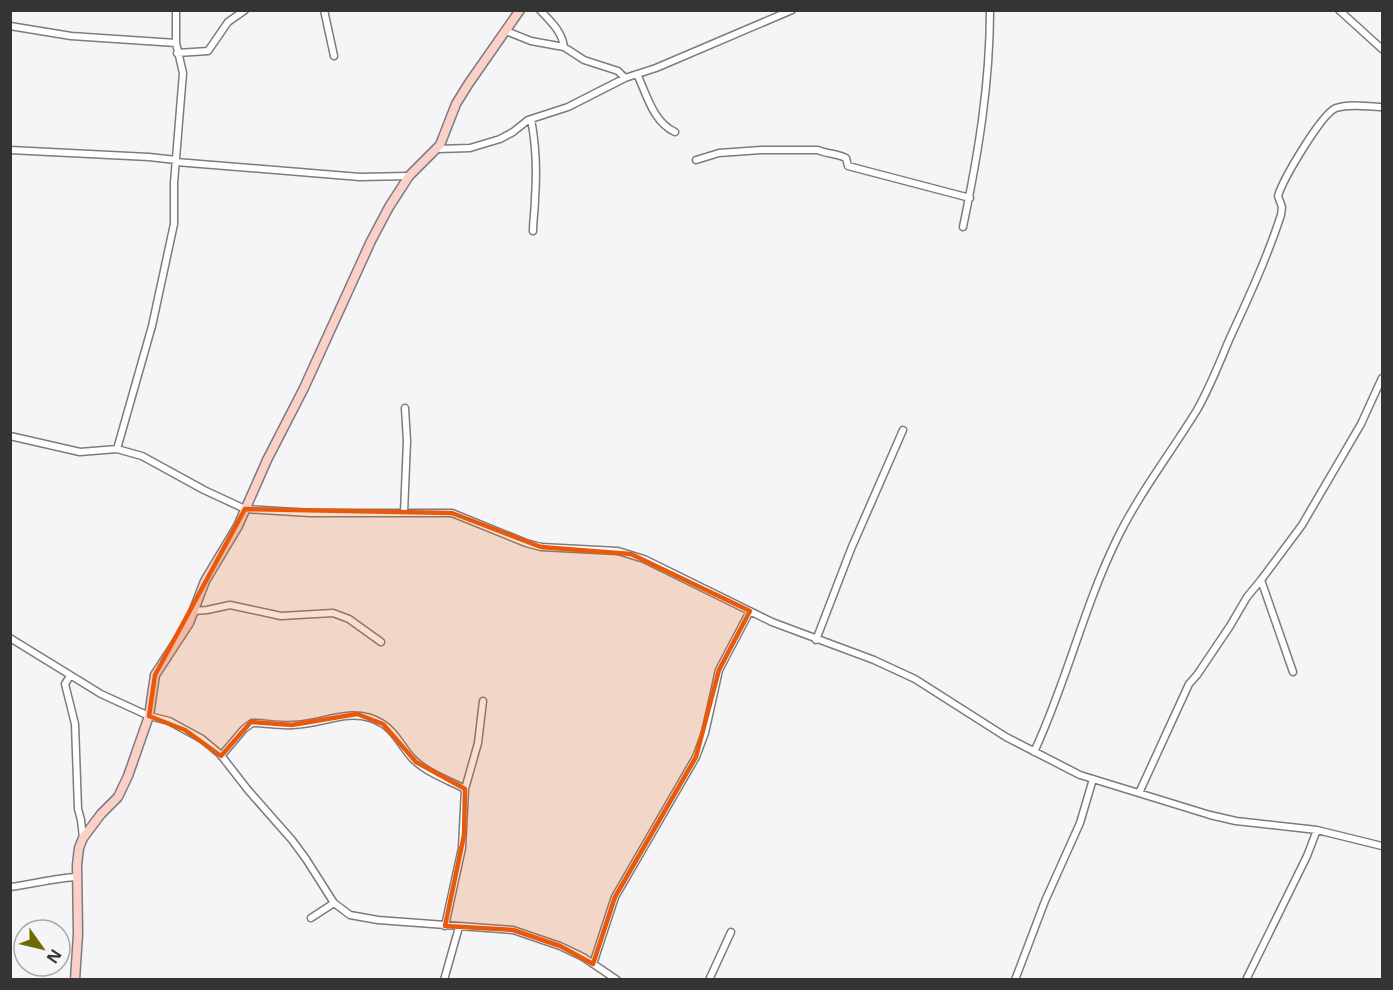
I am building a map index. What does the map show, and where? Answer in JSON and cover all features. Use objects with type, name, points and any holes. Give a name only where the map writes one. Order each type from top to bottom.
[{"type":"street","points":[[117,449],[144,357],[174,224],[183,73],[177,53],[176,10]]},
{"type":"street","points":[[177,53],[208,51],[228,22],[245,10]]},
{"type":"street","points":[[324,10],[334,56]]},
{"type":"street","points":[[75,980],[78,934],[78,856],[83,838],[101,814],[118,797],[136,755],[149,716],[155,675],[189,623],[205,580],[238,526],[267,460],[337,319],[371,241],[389,207],[409,176],[437,149],[445,136],[456,104],[519,10]]},
{"type":"street","points":[[540,10],[555,25],[564,47]]},
{"type":"street","points":[[437,149],[470,148],[507,136],[531,119],[568,107],[625,78],[792,10]]},
{"type":"street","points":[[963,227],[982,132],[989,63],[990,10]]},
{"type":"street","points":[[1339,10],[1383,49]]},
{"type":"street","points":[[10,26],[71,36],[176,43]]},
{"type":"street","points":[[506,31],[531,41],[564,47],[584,60],[618,71],[625,78]]},
{"type":"street","points":[[637,74],[659,120],[664,127],[675,132]]},
{"type":"street","points":[[1034,752],[1076,638],[1116,542],[1142,493],[1196,411],[1242,314],[1281,214],[1282,207],[1278,196],[1286,179],[1318,127],[1332,110],[1350,106],[1383,107]]},
{"type":"street","points":[[531,119],[536,147],[536,201],[532,214],[533,231]]},
{"type":"street","points":[[10,150],[140,156],[360,177],[409,176]]},
{"type":"street","points":[[696,160],[719,153],[818,150],[836,153],[846,158],[848,166],[970,198]]},
{"type":"street","points":[[1139,793],[1189,684],[1230,626],[1242,603],[1302,525],[1361,424],[1383,378]]},
{"type":"street","points":[[404,513],[405,408]]},
{"type":"street","points":[[816,640],[851,549],[903,430]]},
{"type":"street","points":[[10,436],[80,452],[117,449],[151,460],[204,490],[245,509],[310,513],[452,513],[541,547],[631,554],[750,611],[816,640],[874,660],[915,679],[1006,737],[1073,772],[1229,819],[1317,830],[1383,846]]},
{"type":"street","points":[[1261,580],[1293,672]]},
{"type":"street","points":[[194,611],[230,605],[281,616],[333,613],[349,619],[381,642]]},
{"type":"street","points":[[593,964],[615,897],[696,757],[705,733],[719,670],[750,611]]},
{"type":"street","points":[[10,638],[101,694],[149,716],[169,721],[202,739],[222,756],[306,858],[334,903],[355,917],[513,930],[560,946],[617,980]]},
{"type":"street","points":[[70,676],[65,684],[75,724],[78,809],[83,838]]},
{"type":"street","points":[[445,926],[464,835],[465,789],[478,742],[483,701]]},
{"type":"street","points":[[222,756],[244,729],[252,723],[312,724],[357,714],[383,724],[392,731],[416,762],[465,789]]},
{"type":"street","points":[[1015,980],[1045,901],[1080,823],[1093,779]]},
{"type":"street","points":[[1246,980],[1307,856],[1317,830]]},
{"type":"street","points":[[10,886],[31,885],[77,877]]},
{"type":"street","points":[[310,918],[334,903]]},
{"type":"street","points":[[444,980],[459,927]]},
{"type":"street","points":[[709,980],[731,932]]},
{"type":"highlighted area","points":[[245,509],[452,513],[541,547],[631,554],[750,611],[719,670],[696,757],[615,897],[593,964],[560,946],[513,930],[445,926],[464,835],[465,789],[416,762],[383,724],[357,714],[292,725],[251,722],[221,756],[185,730],[149,716],[155,675]]}]
